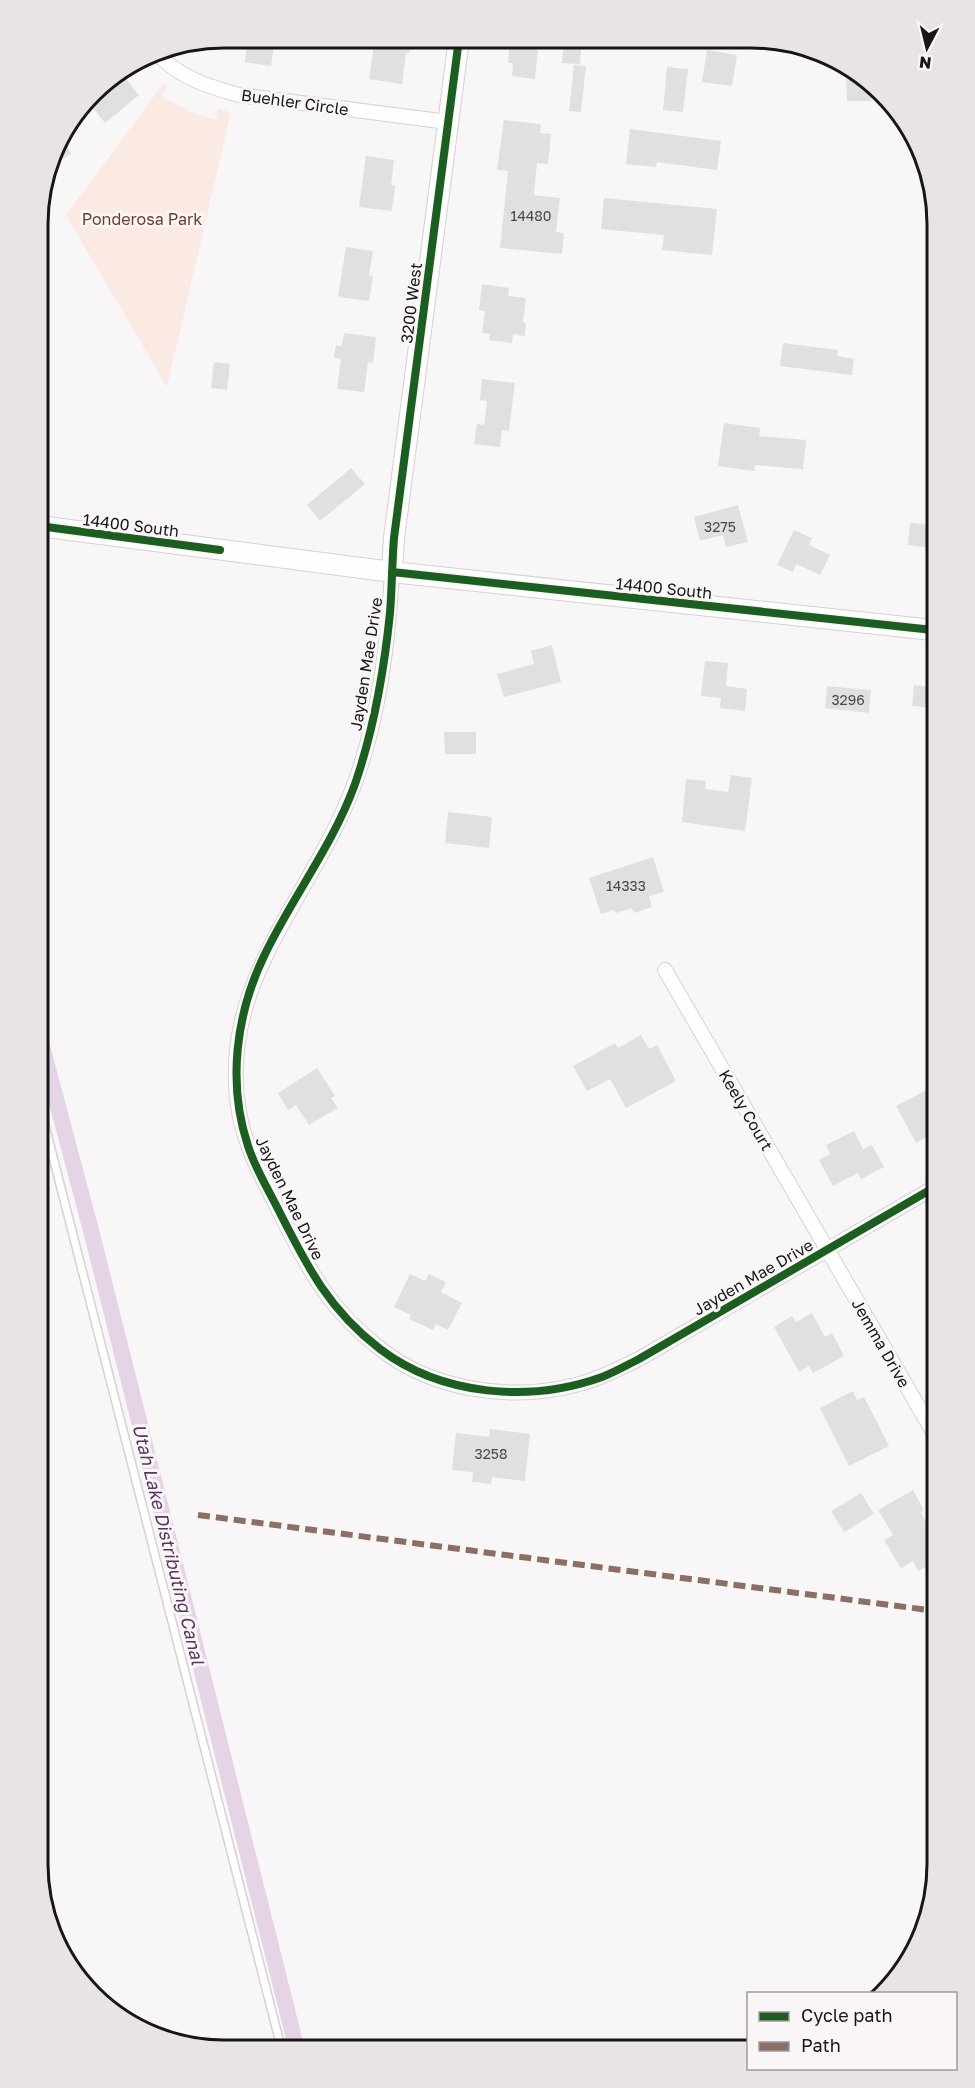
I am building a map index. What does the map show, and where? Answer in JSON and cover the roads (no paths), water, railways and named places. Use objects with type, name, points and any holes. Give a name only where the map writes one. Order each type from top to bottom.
[{"type":"street","name":"3200 West","points":[[392,572],[394,538],[458,48]]},
{"type":"street","name":"Buehler Circle","points":[[162,59],[184,76],[208,87],[238,95],[448,122]]},
{"type":"street","name":"14400 South","points":[[48,527],[392,572],[927,629]]},
{"type":"street","name":"Jayden Mae Drive","points":[[392,572],[390,611],[377,706],[354,786],[326,848],[266,953],[249,992],[241,1022],[237,1056],[236,1084],[240,1117],[249,1148],[302,1257],[341,1314],[362,1335],[389,1355],[424,1374],[459,1386],[493,1391],[534,1392],[571,1386],[604,1376],[639,1359],[927,1191]]},
{"type":"street","name":"Keely Court","points":[[664,970],[827,1249]]},
{"type":"street","name":"Jemma Drive","points":[[827,1249],[927,1421]]},
{"type":"lane","points":[[48,1137],[279,2040]]},
{"type":"waterway","name":"Utah Lake Distributing Canal","points":[[48,1068],[94,1242],[294,2040]]},
{"type":"park label","name":"Ponderosa Park","points":[[142,219]]}]
